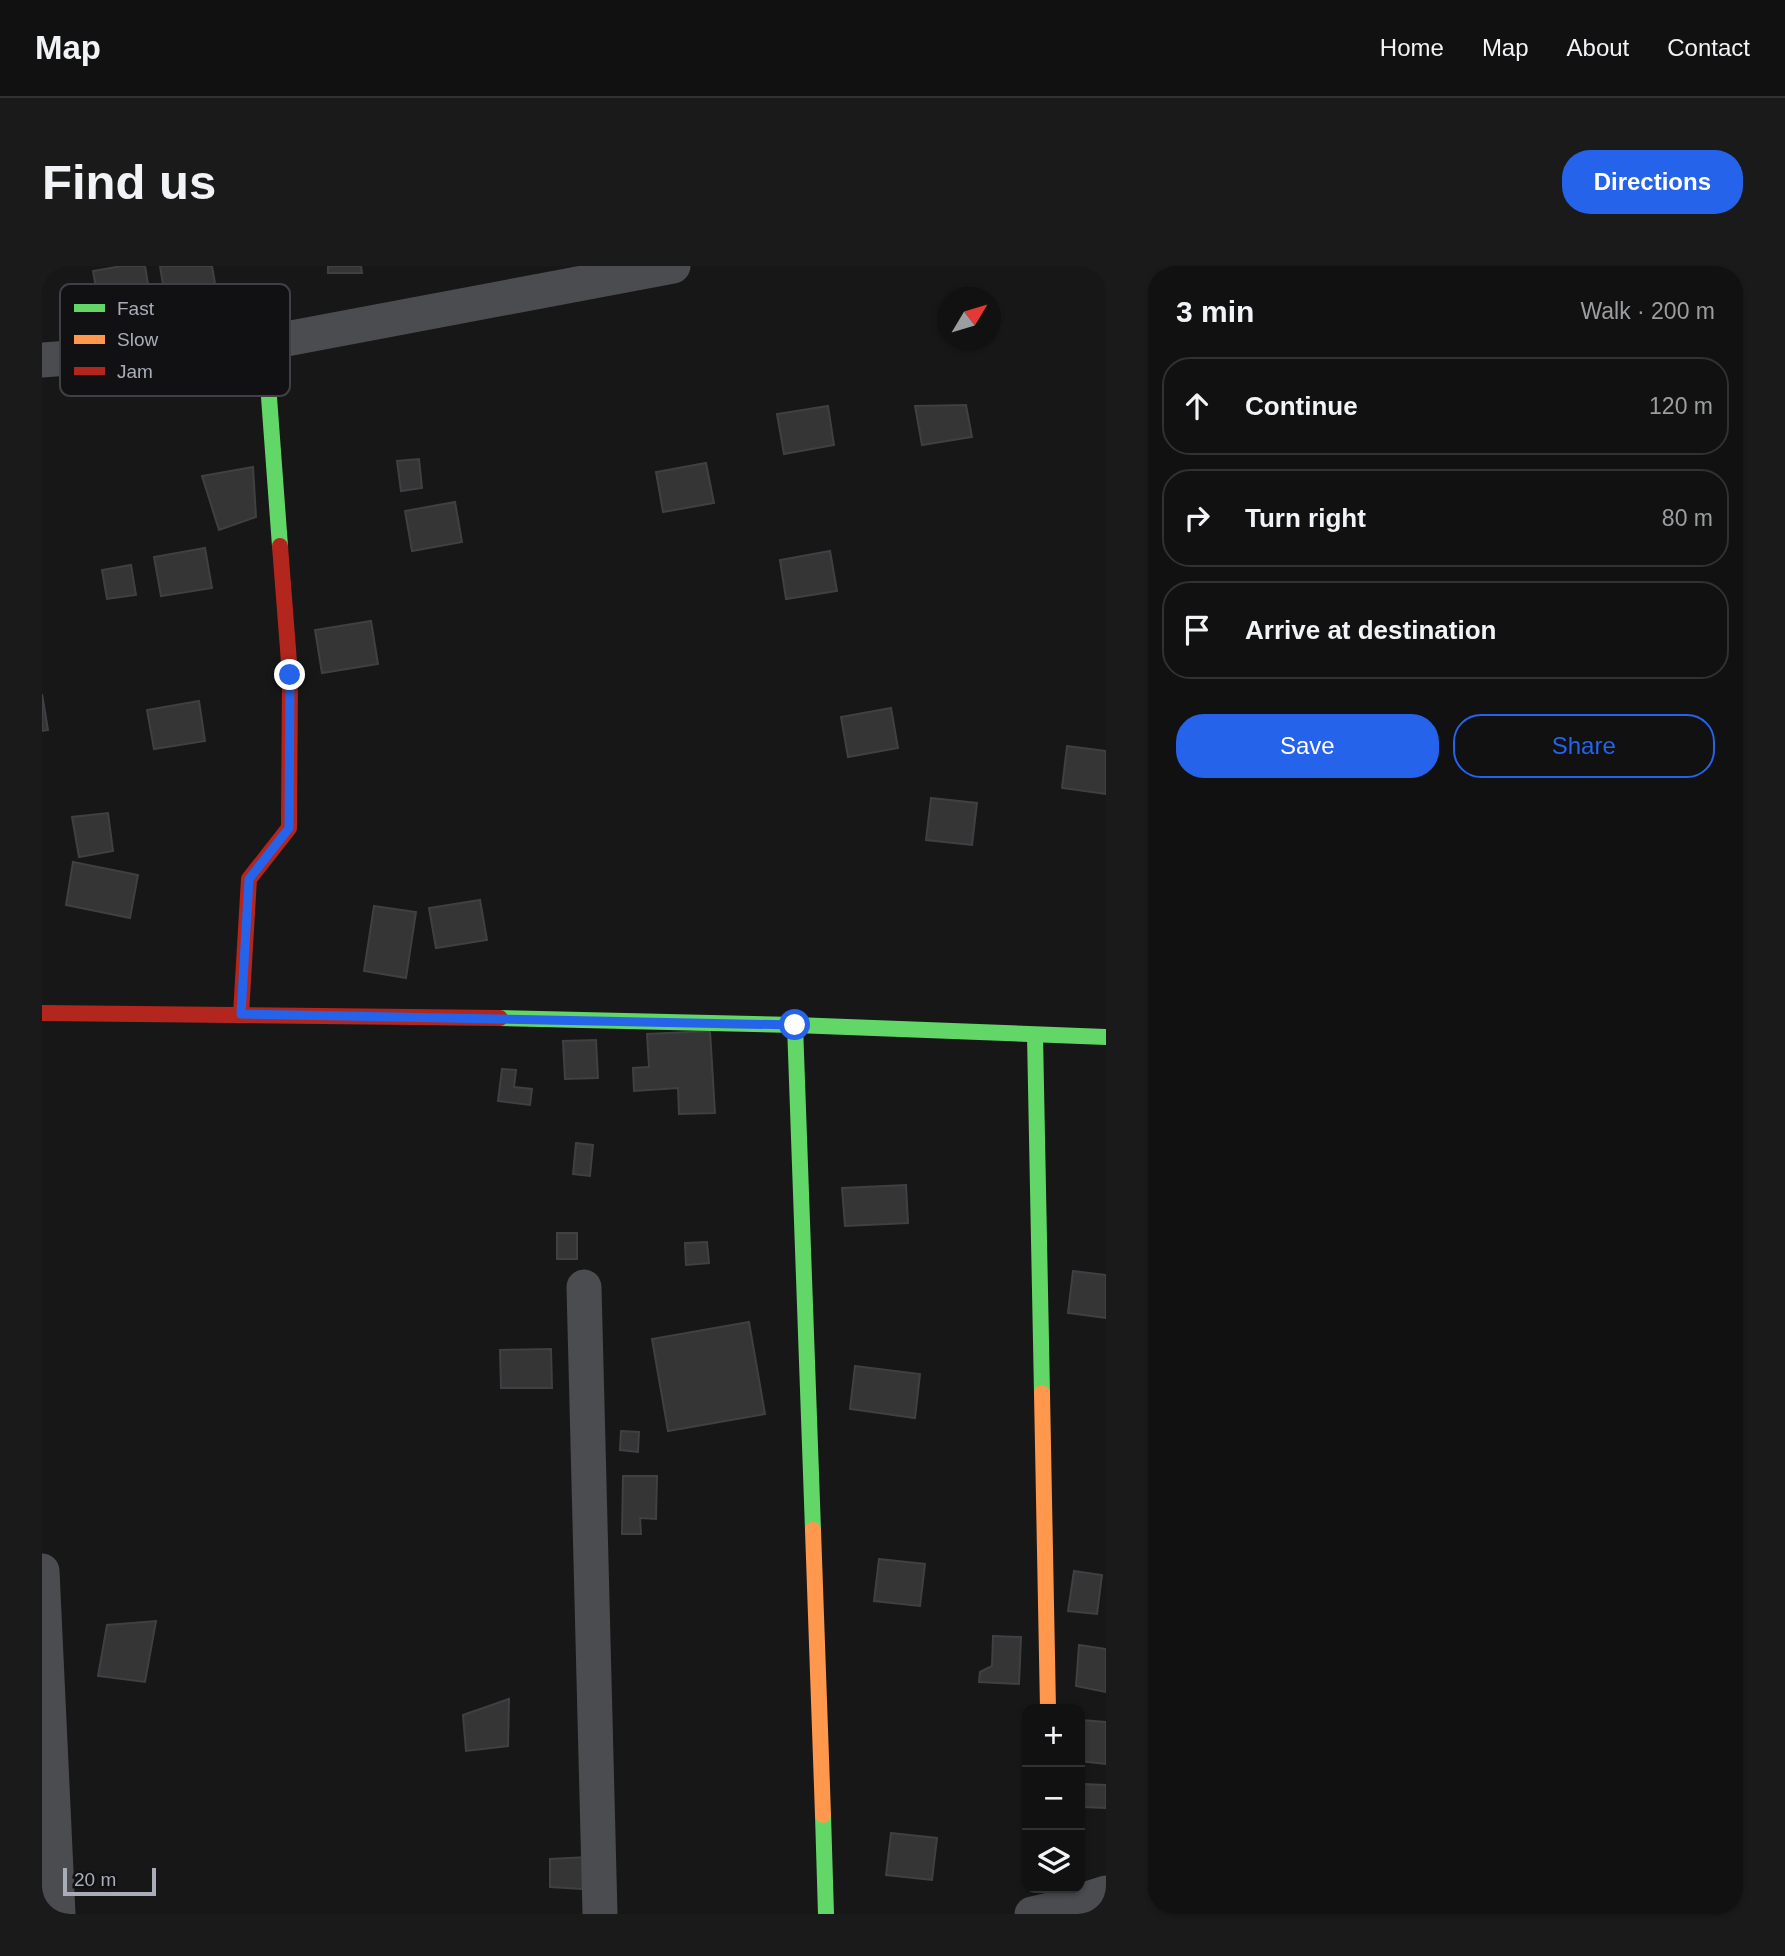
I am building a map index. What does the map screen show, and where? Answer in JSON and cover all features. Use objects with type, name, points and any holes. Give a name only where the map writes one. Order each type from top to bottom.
[{"type":"street","points":[[290,338],[673,266]]},
{"type":"street","points":[[42,360],[60,359]]},
{"type":"street","points":[[241,1014],[249,879],[289,828],[290,675],[269,396]]},
{"type":"street","points":[[42,1013],[241,1014],[795,1025],[1106,1037]]},
{"type":"street","points":[[795,1025],[826,1914]]},
{"type":"street","points":[[1035,1035],[1048,1704]]},
{"type":"street","points":[[584,1287],[600,1914]]},
{"type":"street","points":[[42,1571],[58,1914]]},
{"type":"street","points":[[1054,1906],[1106,1893]]},
{"type":"building","points":[[122,266],[145,266],[148,284],[95,284],[93,271]]},
{"type":"building","points":[[160,266],[212,266],[215,284],[163,284]]},
{"type":"building","points":[[328,266],[361,266],[362,273],[328,273]]},
{"type":"building","points":[[966,405],[972,437],[922,445],[915,406]]},
{"type":"building","points":[[828,406],[834,445],[784,454],[777,414]]},
{"type":"building","points":[[419,459],[422,488],[401,491],[397,461]]},
{"type":"building","points":[[706,463],[714,503],[663,512],[656,472]]},
{"type":"building","points":[[253,467],[256,517],[219,530],[202,476]]},
{"type":"building","points":[[455,502],[462,542],[412,551],[405,511]]},
{"type":"building","points":[[205,548],[212,588],[161,596],[154,557]]},
{"type":"building","points":[[830,551],[837,591],[786,599],[780,560]]},
{"type":"building","points":[[131,565],[136,595],[107,599],[102,570]]},
{"type":"building","points":[[371,621],[378,664],[322,673],[315,630]]},
{"type":"building","points":[[42,694],[48,730],[42,731]]},
{"type":"building","points":[[199,701],[205,741],[154,749],[147,710]]},
{"type":"building","points":[[891,708],[898,748],[848,757],[841,717]]},
{"type":"building","points":[[1067,746],[1106,751],[1106,794],[1062,788]]},
{"type":"building","points":[[931,798],[977,803],[972,845],[926,840]]},
{"type":"building","points":[[108,813],[113,851],[79,857],[72,817]]},
{"type":"building","points":[[73,862],[138,875],[130,918],[66,905]]},
{"type":"building","points":[[480,900],[487,940],[436,948],[429,908]]},
{"type":"building","points":[[374,906],[416,912],[406,978],[364,971]]},
{"type":"building","points":[[710,1031],[715,1113],[679,1114],[678,1088],[634,1091],[633,1068],[649,1067],[647,1034]]},
{"type":"building","points":[[596,1040],[598,1078],[565,1079],[563,1041]]},
{"type":"building","points":[[502,1069],[516,1070],[514,1087],[532,1089],[530,1105],[498,1101]]},
{"type":"building","points":[[576,1143],[593,1145],[590,1176],[573,1174]]},
{"type":"building","points":[[906,1185],[908,1223],[845,1226],[842,1188]]},
{"type":"building","points":[[557,1233],[577,1233],[577,1259],[557,1259]]},
{"type":"building","points":[[707,1242],[709,1263],[686,1265],[685,1243]]},
{"type":"building","points":[[1073,1271],[1106,1275],[1106,1318],[1068,1313]]},
{"type":"building","points":[[749,1322],[765,1414],[668,1431],[652,1339]]},
{"type":"building","points":[[551,1349],[552,1388],[501,1388],[500,1350]]},
{"type":"building","points":[[855,1366],[920,1374],[915,1418],[850,1409]]},
{"type":"building","points":[[621,1431],[639,1432],[638,1452],[620,1450]]},
{"type":"building","points":[[623,1476],[657,1476],[656,1519],[640,1518],[641,1534],[622,1534]]},
{"type":"building","points":[[879,1559],[925,1564],[920,1606],[874,1601]]},
{"type":"building","points":[[1074,1571],[1102,1575],[1097,1614],[1068,1611]]},
{"type":"building","points":[[156,1621],[145,1682],[98,1676],[107,1625]]},
{"type":"building","points":[[993,1636],[1021,1637],[1019,1684],[979,1682],[980,1672],[992,1666]]},
{"type":"building","points":[[1079,1645],[1106,1649],[1106,1692],[1076,1686]]},
{"type":"building","points":[[509,1699],[508,1746],[466,1751],[463,1715]]},
{"type":"building","points":[[1085,1720],[1106,1722],[1106,1764],[1085,1762]]},
{"type":"building","points":[[1085,1784],[1106,1785],[1106,1808],[1085,1807]]},
{"type":"building","points":[[891,1833],[937,1838],[932,1880],[886,1875]]},
{"type":"building","points":[[588,1857],[582,1889],[550,1887],[550,1859]]},
{"type":"traffic: fast","points":[[269,396],[280,546]]},
{"type":"traffic: fast","points":[[500,1018],[795,1025],[1106,1037]]},
{"type":"traffic: fast","points":[[795,1025],[813,1530]]},
{"type":"traffic: fast","points":[[1035,1035],[1042,1393]]},
{"type":"traffic: fast","points":[[823,1815],[826,1914]]},
{"type":"traffic: slow","points":[[1042,1393],[1048,1704]]},
{"type":"traffic: slow","points":[[813,1530],[823,1815]]},
{"type":"traffic: jam","points":[[241,1014],[249,879],[289,828],[290,675],[280,546]]},
{"type":"traffic: jam","points":[[42,1013],[500,1018]]},
{"type":"route","points":[[290,675],[289,828],[249,879],[241,1014],[795,1025]]}]
